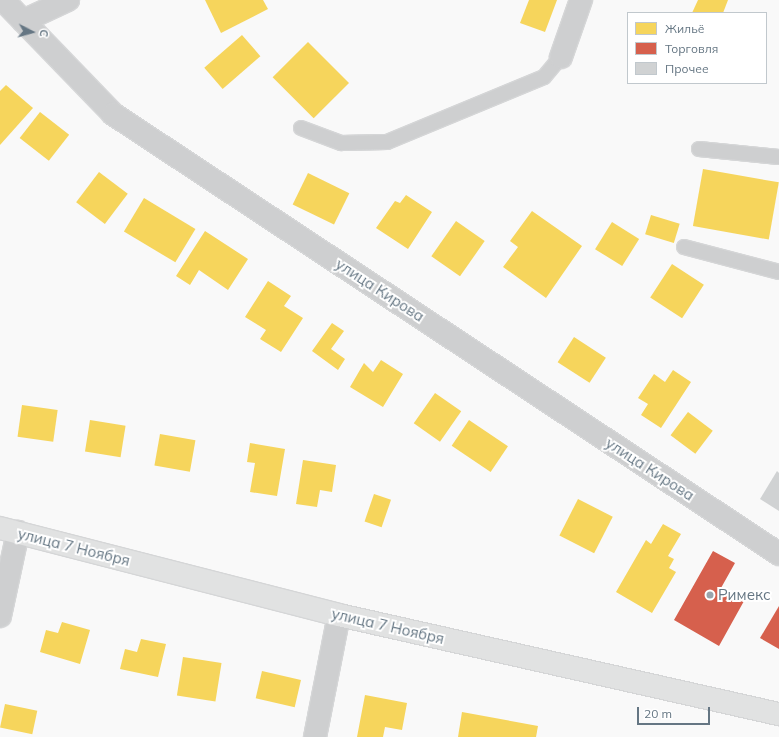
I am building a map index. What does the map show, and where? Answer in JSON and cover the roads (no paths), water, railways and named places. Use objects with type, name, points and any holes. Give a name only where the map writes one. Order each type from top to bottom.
[{"type":"main road","name":"улица 7 Ноября","points":[[9,530],[339,615],[779,714]]},
{"type":"street","name":"улица Кирова","points":[[3,0],[113,114],[779,554]]},
{"type":"street","points":[[23,21],[68,0]]},
{"type":"street","points":[[561,57],[581,0]]},
{"type":"street","points":[[0,616],[9,530]]},
{"type":"street","points":[[315,737],[339,615]]},
{"type":"lane","points":[[302,128],[341,143],[387,142],[544,77],[561,57]]},
{"type":"lane","points":[[699,149],[779,157]]},
{"type":"lane","points":[[684,247],[779,272]]},
{"type":"place","name":"Римекс","points":[[710,595]]}]
